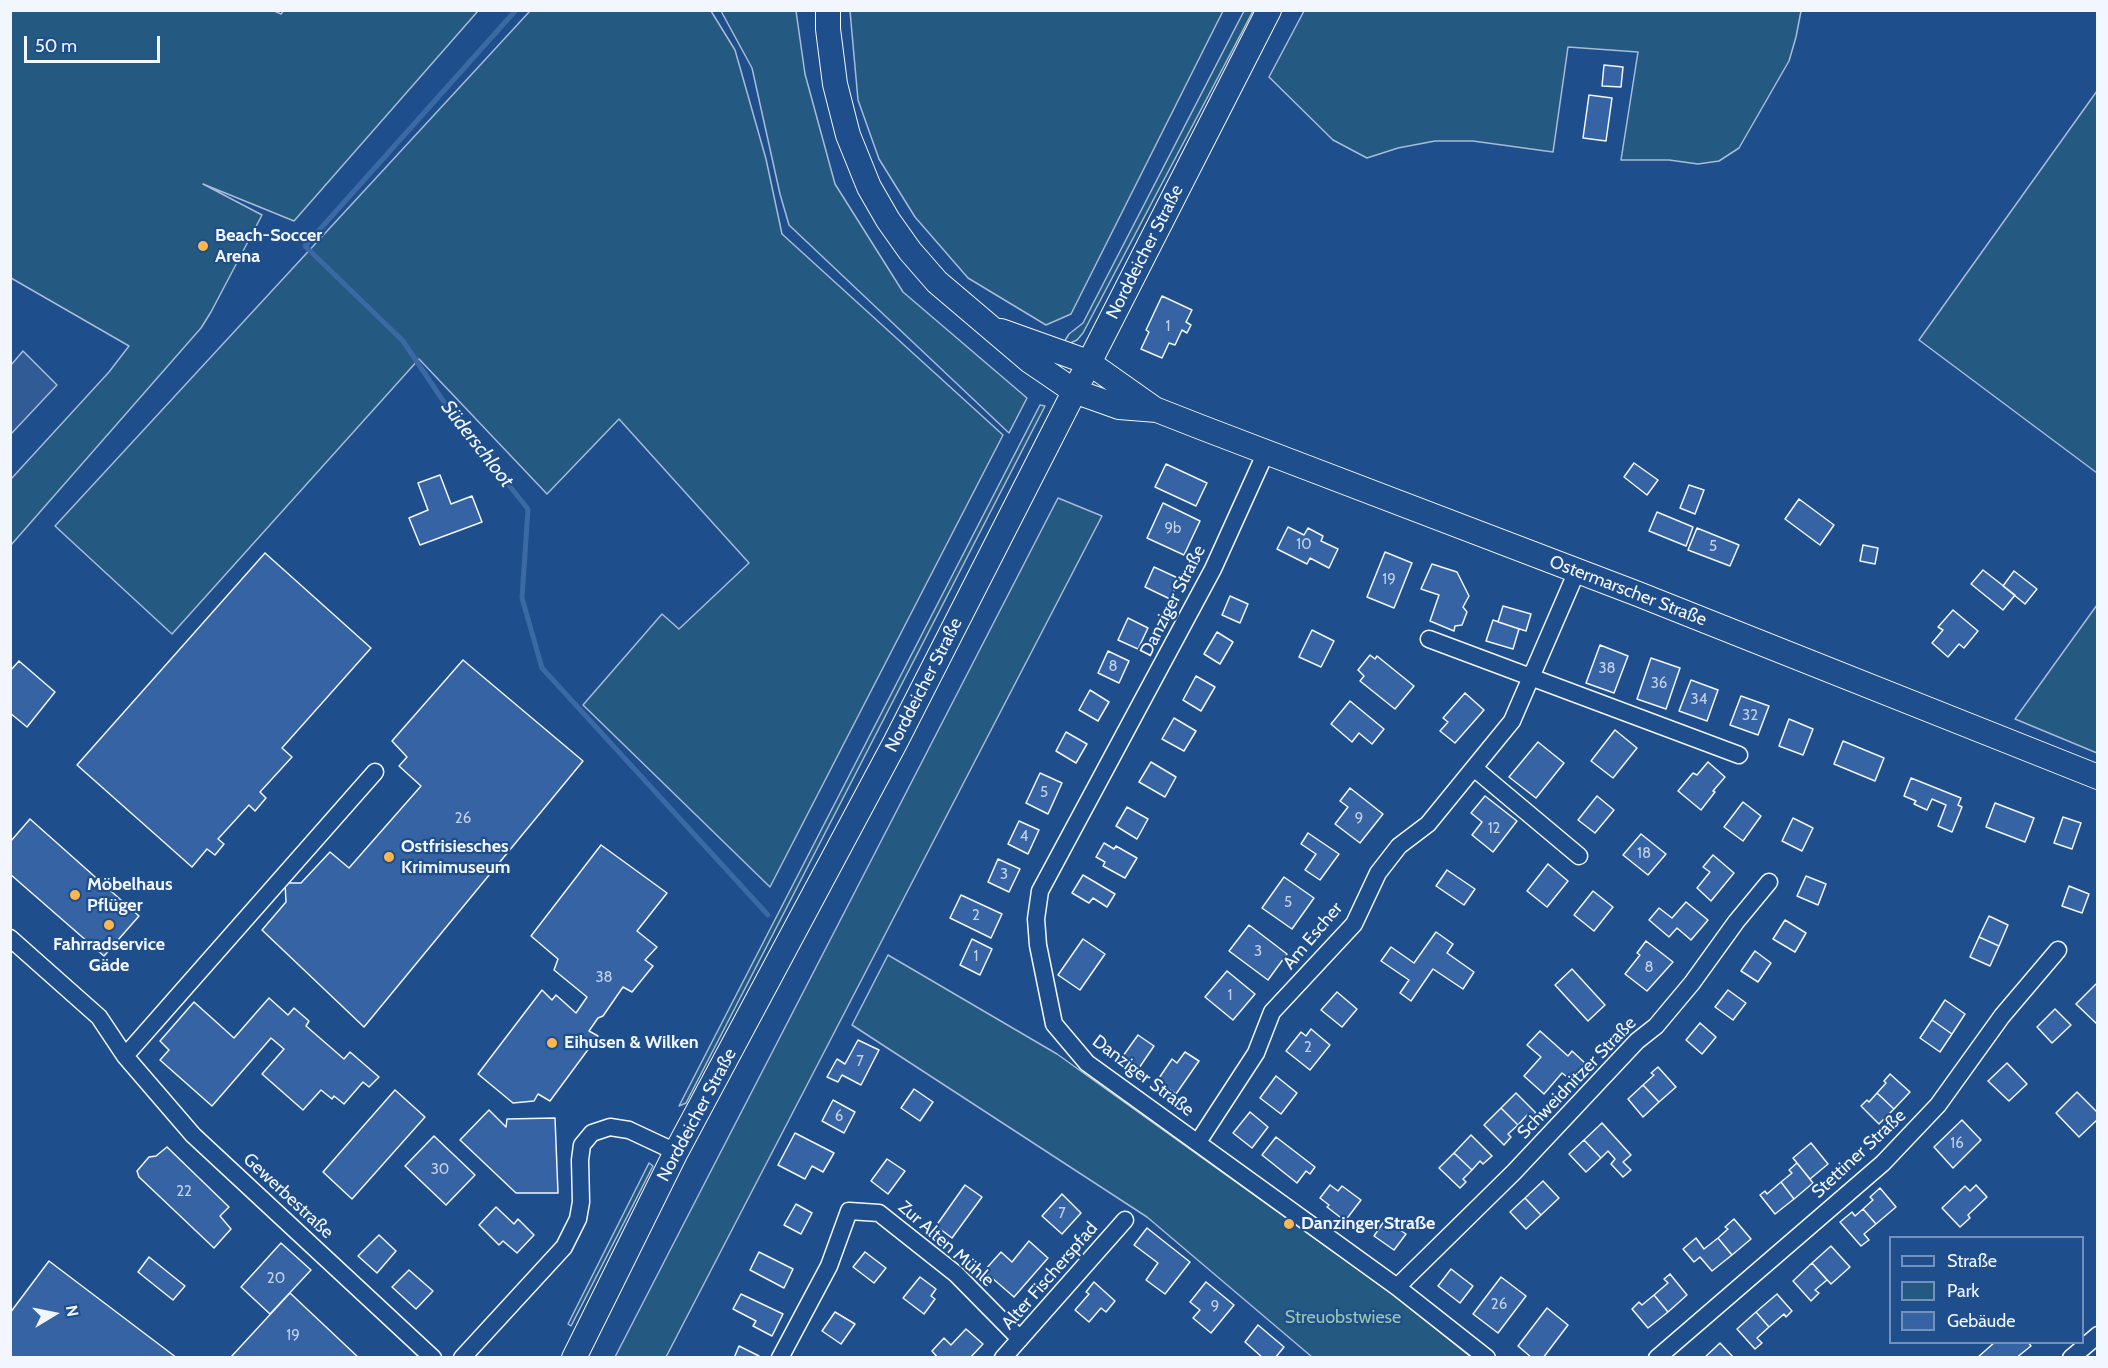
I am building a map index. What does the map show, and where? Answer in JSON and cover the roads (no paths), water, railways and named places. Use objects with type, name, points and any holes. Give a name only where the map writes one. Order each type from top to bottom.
[{"type":"main road","name":"Ostermarscher Straße","points":[[828,10],[835,84],[848,135],[869,187],[888,220],[910,251],[937,282],[1030,361],[1074,391],[1119,407],[1157,410]]},
{"type":"main road","name":"Norddeicher Straße","points":[[574,1358],[676,1152],[895,743],[1269,10]]},
{"type":"main road","name":"Ostermarscher Straße","points":[[990,327],[1089,363],[1157,410],[1577,571],[2097,777]]},
{"type":"street","name":"Danziger Straße","points":[[1266,452],[1213,569],[1040,891],[1036,919],[1038,945],[1053,1024],[1087,1063],[1397,1287],[1487,1358]]},
{"type":"street","name":"Am Escher","points":[[1198,1142],[1256,1053],[1272,1012],[1354,924],[1378,873],[1399,846],[1428,824],[1512,721],[1577,571]]},
{"type":"street","points":[[1429,639],[1740,755]]},
{"type":"street","points":[[1474,768],[1579,856]]},
{"type":"street","points":[[125,1056],[375,772]]},
{"type":"street","name":"Schweidnitzer Straße","points":[[1397,1287],[1514,1172],[1637,1041],[1656,1026],[1692,984],[1736,922],[1769,882]]},
{"type":"street","name":"Gewerbestraße","points":[[10,938],[99,1017],[125,1056],[193,1135],[433,1358]]},
{"type":"street","name":"Stettiner Straße","points":[[1657,1358],[1883,1162],[1938,1105],[2002,1016],[2058,950]]},
{"type":"street","points":[[462,1358],[564,1246],[578,1219],[581,1202],[582,1145],[592,1133],[610,1127],[629,1130],[676,1152]]},
{"type":"street","name":"Zur Alten Mühle","points":[[780,1358],[829,1266],[849,1211],[879,1213],[956,1274],[1020,1340]]},
{"type":"street","name":"Alter Fischerspfad","points":[[1003,1358],[1125,1220]]},
{"type":"street","points":[[2071,1358],[2097,1335]]},
{"type":"waterway","name":"Süderschloot","points":[[516,10],[305,246],[403,341],[452,414],[528,509],[522,598],[542,668],[768,915]]},
{"type":"place","name":"Beach-Soccer Arena","points":[[203,246]]},
{"type":"place","name":"Ostfrisiesches Krimimuseum","points":[[389,857]]},
{"type":"place","name":"Möbelhaus Pflüger","points":[[75,895]]},
{"type":"place","name":"Fahrradservice Gäde","points":[[109,925]]},
{"type":"place","name":"Eihusen & Wilken","points":[[552,1043]]},
{"type":"place","name":"Danzinger Straße","points":[[1289,1224]]},
{"type":"park label","name":"Streuobstwiese","points":[[1343,1318]]}]
